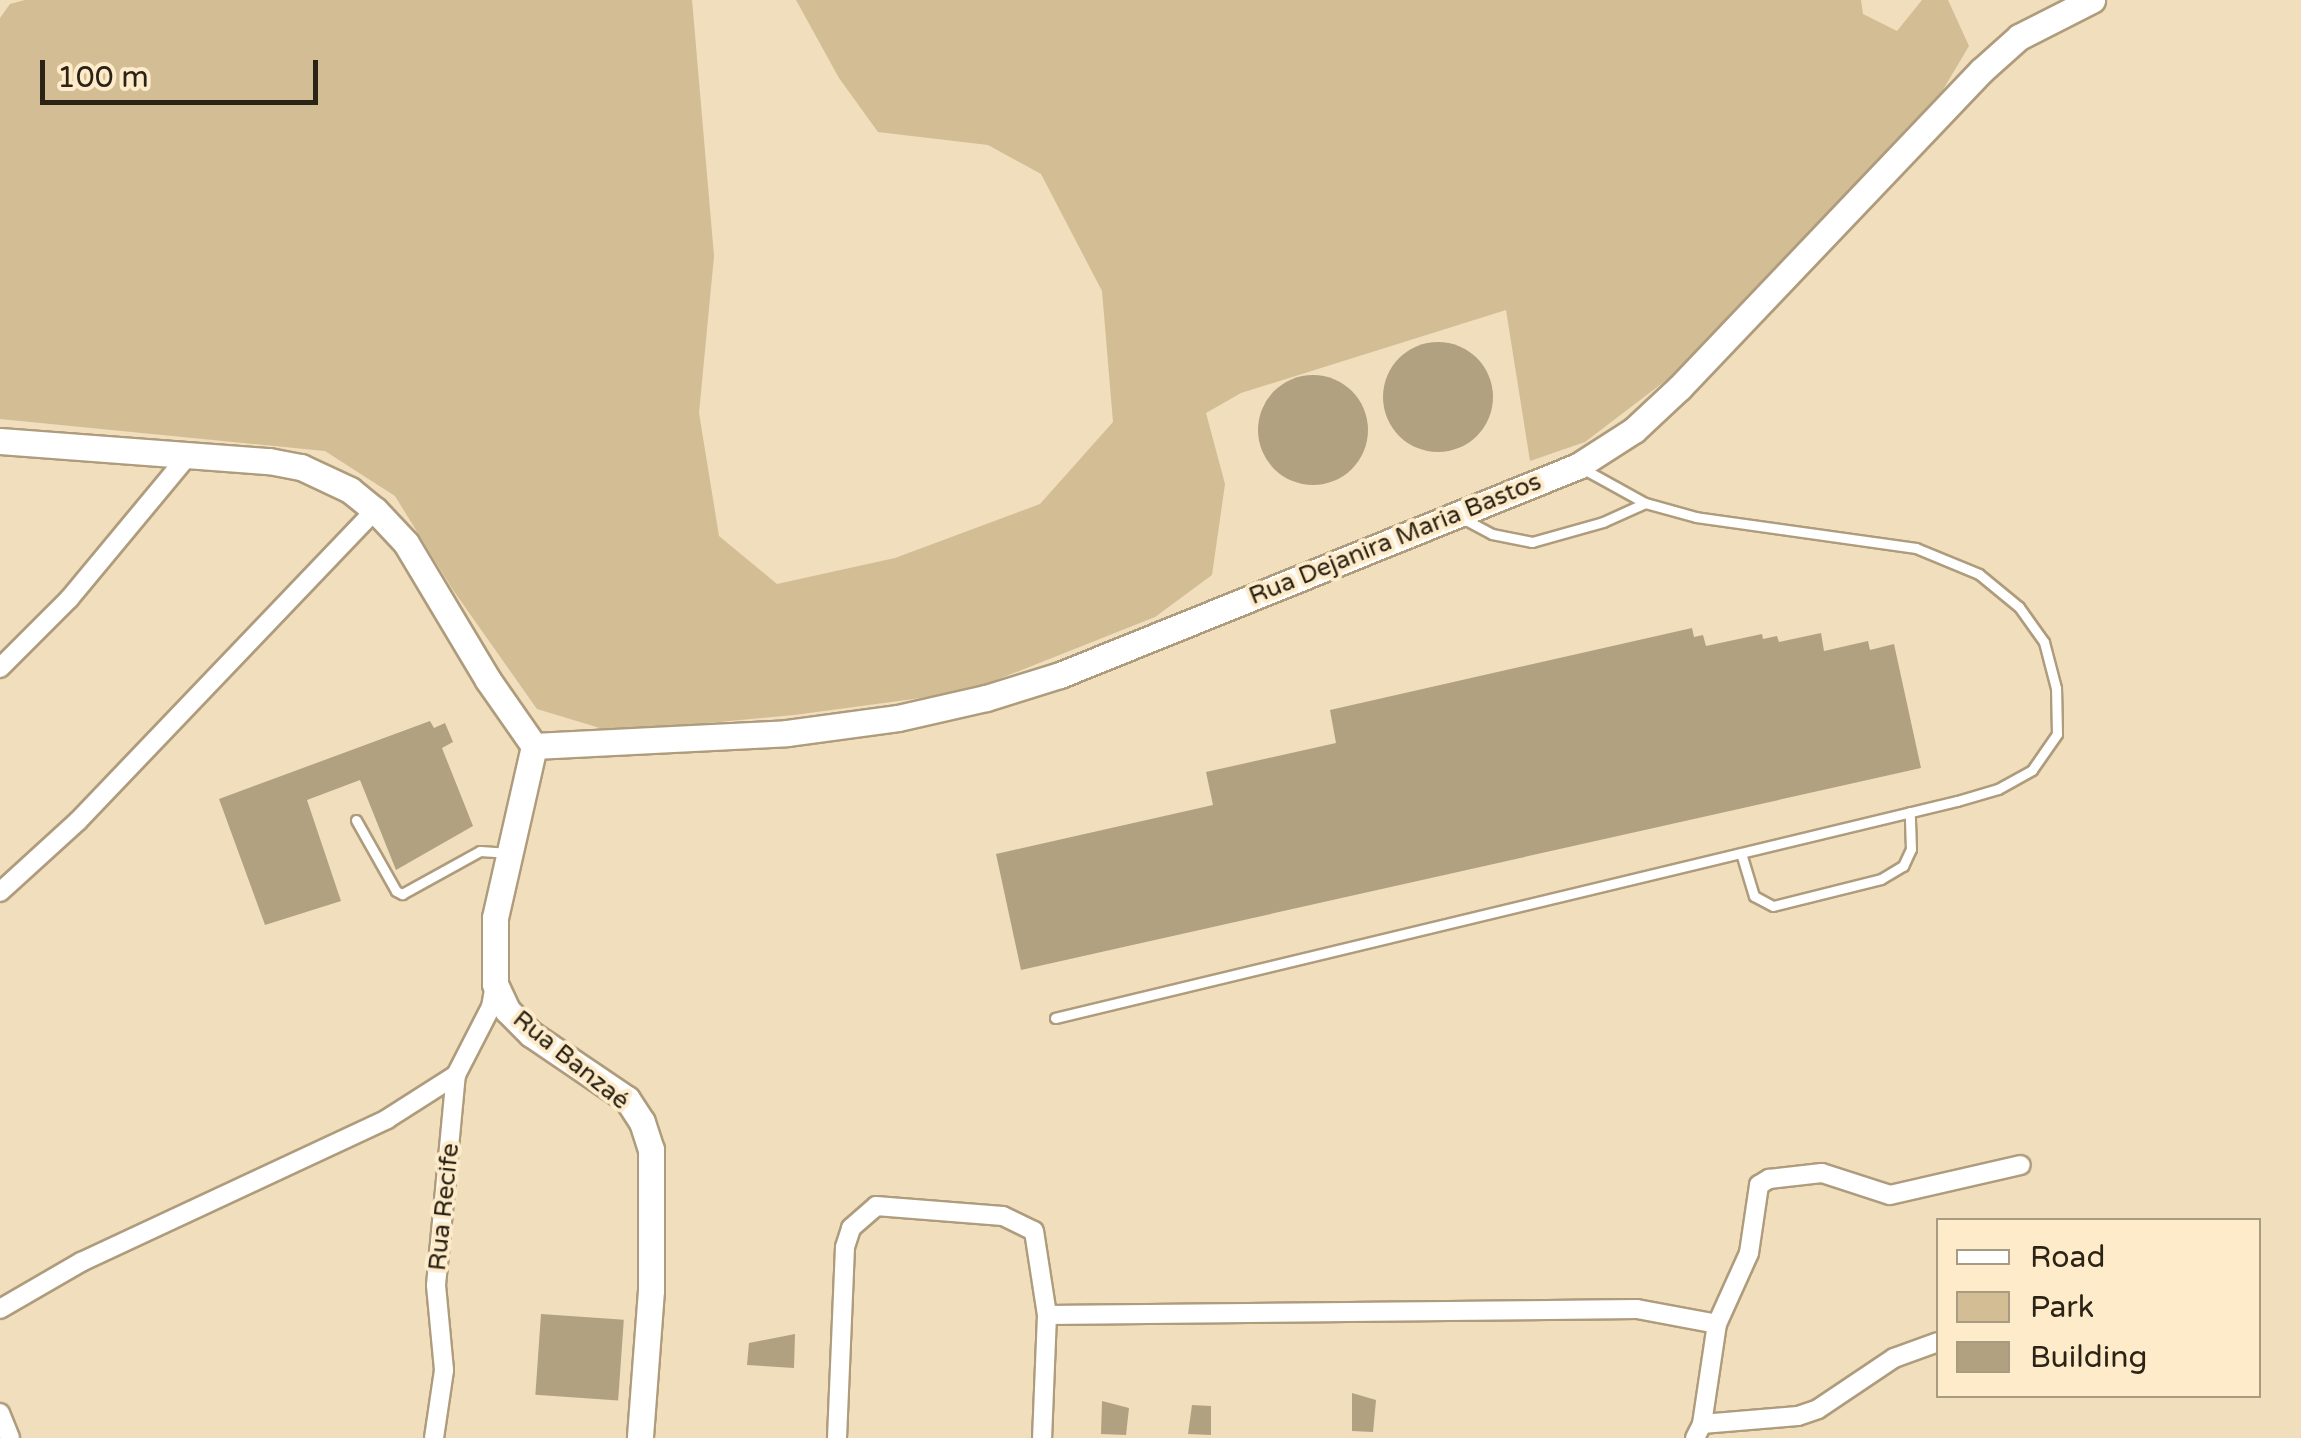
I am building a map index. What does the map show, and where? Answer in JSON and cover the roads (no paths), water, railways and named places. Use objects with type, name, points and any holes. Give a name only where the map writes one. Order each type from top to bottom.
[{"type":"main road","name":"Rua Dejanira Maria Bastos","points":[[534,746],[787,733],[898,718],[986,698],[1060,675],[1578,466],[1634,430],[1679,388],[1981,71],[2019,37],[2092,0]]},
{"type":"main road","points":[[0,441],[300,467],[350,490],[376,510],[406,543],[462,638],[534,746]]},
{"type":"main road","name":"Rua Banzaé","points":[[534,746],[506,853],[495,918],[495,984],[507,1010],[531,1034],[627,1099],[642,1122],[650,1149],[651,1290],[640,1438]]},
{"type":"street","points":[[0,668],[69,599],[187,456]]},
{"type":"street","points":[[0,892],[78,821],[376,510]]},
{"type":"street","name":"Rua Recife","points":[[434,1438],[444,1370],[436,1284],[456,1075],[491,1007],[495,984]]},
{"type":"street","points":[[0,1309],[81,1262],[386,1119],[456,1075]]},
{"type":"street","points":[[1936,1343],[1894,1358],[1818,1409],[1798,1416],[1698,1431],[1717,1324],[1749,1253],[1759,1185],[1768,1179],[1822,1174],[1890,1195],[2020,1166]]},
{"type":"street","points":[[837,1438],[845,1247],[850,1228],[876,1206],[1003,1216],[1034,1231],[1047,1314],[1042,1438]]},
{"type":"street","points":[[1047,1314],[1601,1308],[1637,1309],[1717,1324]]},
{"type":"street","points":[[0,1414],[10,1438]]},
{"type":"lane","points":[[1055,1018],[1998,788],[2032,770],[2057,734],[2056,688],[2044,642],[2020,606],[1979,574],[1916,548],[1696,517],[1645,504],[1578,466]]},
{"type":"lane","points":[[1455,514],[1492,534],[1532,542],[1603,522],[1645,504]]},
{"type":"lane","points":[[1741,853],[1754,896],[1773,906],[1881,879],[1903,866],[1911,849],[1910,812]]},
{"type":"lane","points":[[356,820],[396,892],[402,894],[480,851],[506,853]]}]
